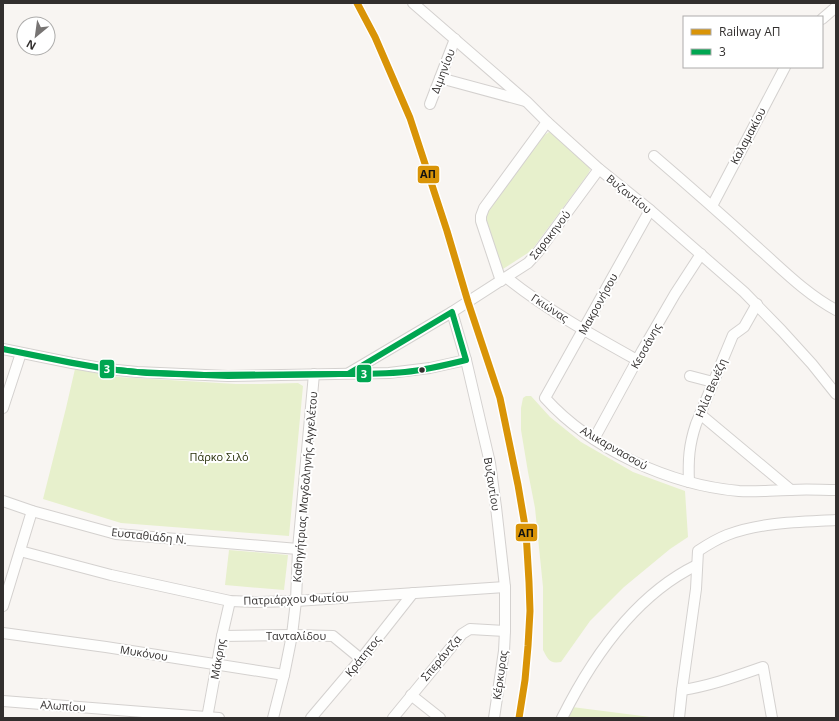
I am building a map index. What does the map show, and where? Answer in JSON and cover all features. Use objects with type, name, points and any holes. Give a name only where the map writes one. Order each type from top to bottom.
[{"type":"street","name":"Βυζαντίου","points":[[413,3],[527,102],[599,169],[650,210],[730,279],[757,304],[782,331],[812,364],[836,394]]},
{"type":"street","points":[[823,18],[836,6]]},
{"type":"street","name":"Διμηνίου","points":[[430,104],[455,39]]},
{"type":"street","name":"Καλαμακίου","points":[[712,206],[784,68]]},
{"type":"street","points":[[440,78],[527,102]]},
{"type":"street","points":[[504,279],[481,222],[482,212],[547,122]]},
{"type":"street","points":[[654,156],[797,282],[818,299],[836,310]]},
{"type":"street","name":"Σαρακηνού","points":[[348,374],[452,312],[528,263],[536,256],[599,169]]},
{"type":"street","name":"Μακρονήσου","points":[[545,398],[650,210]]},
{"type":"street","name":"Κεσσάνης","points":[[594,439],[675,294],[701,254]]},
{"type":"street","name":"Γκιώνας","points":[[504,279],[584,330],[637,360]]},
{"type":"street","name":"Ηλία Βενέζη","points":[[689,482],[688,460],[690,443],[700,414],[733,335],[744,327],[757,304]]},
{"type":"street","name":"Βυζαντίου","points":[[452,312],[466,360],[490,462],[505,587],[505,631]]},
{"type":"street","points":[[3,349],[93,367],[137,372],[228,376],[407,372],[466,360]]},
{"type":"street","points":[[3,408],[21,353]]},
{"type":"street","name":"Καθηγήτριας Μαγδαληνής Αγγελέτου","points":[[273,718],[292,635],[296,601],[298,549],[314,374]]},
{"type":"street","points":[[690,376],[713,382]]},
{"type":"street","name":"Αλικαρνασσού","points":[[545,398],[563,416],[594,439],[639,464],[666,475],[689,482],[740,491],[836,490]]},
{"type":"street","points":[[700,414],[790,490]]},
{"type":"street","name":"Ευσταθιάδη Ν.","points":[[3,502],[116,534],[298,549]]},
{"type":"street","points":[[3,606],[32,511]]},
{"type":"street","points":[[680,718],[682,690],[696,589],[698,551],[726,535],[743,530],[776,524],[836,520]]},
{"type":"street","name":"Πατριάρχου Φωτίου","points":[[20,551],[111,575],[230,601],[296,601],[505,587]]},
{"type":"street","points":[[562,718],[578,689],[615,632],[658,590],[680,574],[697,565]]},
{"type":"street","name":"Κράτητος","points":[[311,718],[361,660],[413,593]]},
{"type":"street","name":"Μάκρης","points":[[207,717],[230,601]]},
{"type":"street","name":"Σπεράντζα","points":[[393,718],[462,634],[470,629],[505,631]]},
{"type":"street","name":"Κέρκυρας","points":[[494,718],[504,651],[505,631]]},
{"type":"street","name":"Μυκόνου","points":[[3,633],[106,647],[284,675]]},
{"type":"street","name":"Τανταλίδου","points":[[222,636],[333,636],[361,660]]},
{"type":"street","points":[[682,690],[698,688],[763,667],[772,718]]},
{"type":"street","points":[[411,695],[440,718]]},
{"type":"street","name":"Αλωπίου","points":[[3,701],[219,718]]},
{"type":"green space","points":[[551,132],[589,166],[590,170],[531,251],[501,269],[484,215],[540,138]]},
{"type":"green space","name":"Πάρκο Σιλό","points":[[75,369],[119,377],[236,384],[298,383],[303,386],[289,536],[121,523],[43,499]]},
{"type":"green space","points":[[526,396],[531,396],[550,417],[581,442],[633,472],[685,491],[688,537],[670,549],[624,587],[590,621],[561,662],[549,660],[543,650],[543,587],[535,508],[521,430],[521,408],[523,398]]},
{"type":"green space","points":[[229,550],[288,555],[284,590],[225,585]]},
{"type":"green space","points":[[572,707],[658,718],[566,718]]},
{"type":"rail line","name":"ΑΠ","points":[[357,3],[375,37],[410,118],[500,398],[526,532],[529,582],[530,611],[528,646],[525,680],[519,718]]},
{"type":"transit line","name":"3","points":[[452,312],[348,374],[340,374],[348,374],[356,374],[365,374],[381,374],[405,372],[428,369],[466,360],[452,312]]},
{"type":"transit line","name":"3","points":[[3,349],[68,362],[107,369],[72,363],[3,349]]},
{"type":"transit line","name":"3","points":[[107,369],[204,375]]},
{"type":"transit line","name":"3","points":[[107,369],[147,373],[204,375]]},
{"type":"transit line","name":"3","points":[[204,375],[340,374]]},
{"type":"transit line","name":"3","points":[[204,375],[340,374]]}]
